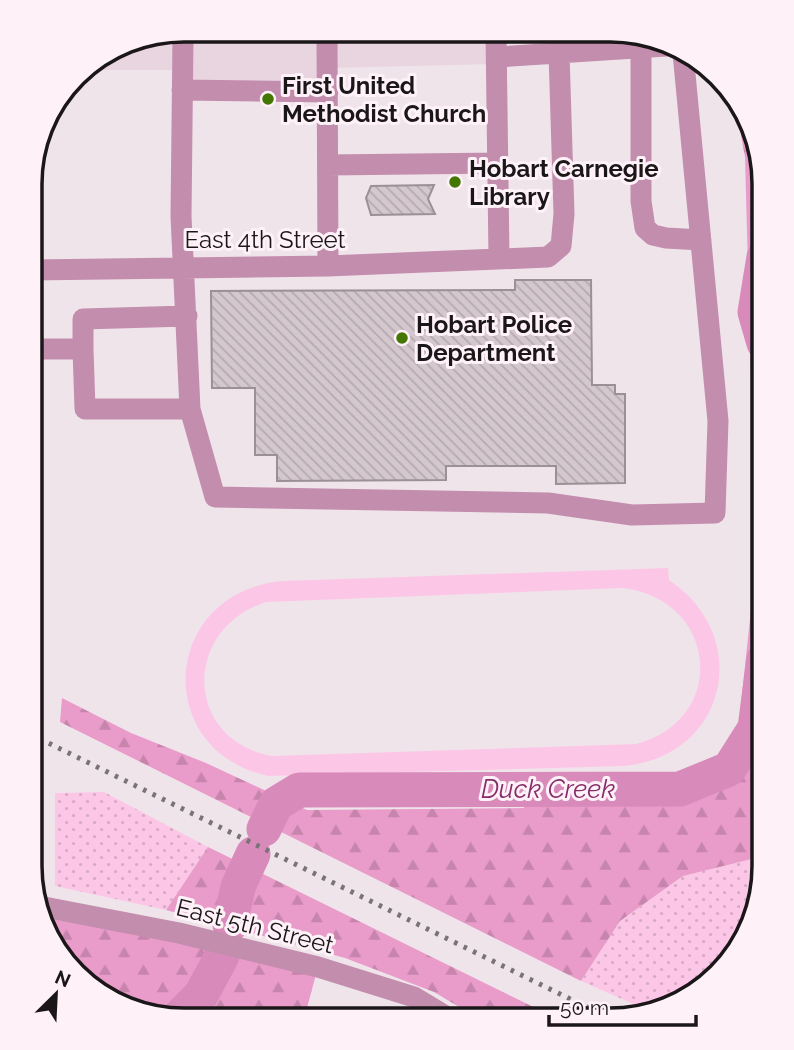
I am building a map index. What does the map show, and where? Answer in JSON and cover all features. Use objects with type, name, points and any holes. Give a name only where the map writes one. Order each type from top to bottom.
[{"type":"street","points":[[183,42],[183,266],[190,409],[215,497],[548,503],[632,515],[715,513],[718,421],[684,63]]},
{"type":"street","points":[[327,42],[328,266]]},
{"type":"street","points":[[496,42],[499,258]]},
{"type":"street","points":[[641,47],[641,201],[645,228],[653,235],[666,238],[701,240]]},
{"type":"street","points":[[497,57],[646,47]]},
{"type":"street","name":"East 4th Street","points":[[42,270],[328,266],[548,257],[561,246],[564,214],[559,53]]},
{"type":"street","points":[[183,90],[328,92]]},
{"type":"street","points":[[328,165],[498,163]]},
{"type":"street","points":[[187,316],[83,319],[83,349],[85,409],[190,409]]},
{"type":"street","points":[[42,349],[83,349]]},
{"type":"street","name":"East 5th Street","points":[[49,908],[179,933],[318,967],[414,997],[432,1008]]},
{"type":"shaded area","points":[[181,42],[180,70],[100,70],[138,50]]},
{"type":"shaded area","points":[[185,42],[325,42],[326,90],[184,88]]},
{"type":"shaded area","points":[[330,42],[495,42],[495,64],[330,68]]},
{"type":"shaded area","points":[[668,568],[669,580],[696,604],[712,632],[719,661],[717,691],[706,718],[686,741],[659,757],[624,766],[268,776],[230,761],[204,736],[189,706],[186,673],[194,640],[213,612],[243,591],[283,581]],"holes":[[[622,588],[654,597],[677,613],[693,635],[700,660],[698,686],[687,710],[666,731],[636,744],[271,756],[242,745],[221,728],[209,706],[204,682],[208,658],[219,635],[239,616],[266,602]]]},
{"type":"shaded area","points":[[104,792],[208,847],[166,910],[55,886],[55,793]]},
{"type":"shaded area","points":[[752,859],[752,875],[744,912],[728,945],[717,960],[704,973],[673,993],[636,1005],[581,981],[620,921],[683,876]]},
{"type":"green space","points":[[739,127],[752,175],[752,415],[745,157]]},
{"type":"green space","points":[[752,600],[752,859],[683,876],[620,921],[581,981],[60,722],[62,698],[131,733],[206,763],[307,810],[524,808],[525,779],[684,779],[715,761],[738,731]]},
{"type":"green space","points":[[208,847],[536,1008],[461,1008],[434,992],[345,958],[166,910]]},
{"type":"green space","points":[[53,919],[318,967],[307,1008],[165,1007],[130,997],[98,979],[91,972],[91,959],[78,959],[66,945]]},
{"type":"building","points":[[434,185],[428,199],[435,214],[371,215],[366,198],[371,186]]},
{"type":"building","name":"Hobart Police Department","points":[[515,280],[591,280],[592,385],[615,385],[615,394],[625,394],[625,483],[556,484],[556,466],[446,466],[446,480],[277,481],[277,455],[255,455],[255,388],[212,388],[211,291],[515,290]]},
{"type":"waterway","name":"Duck Creek","points":[[264,829],[276,804],[299,790],[680,789],[729,769],[752,733]]},
{"type":"waterway","name":"Duck Creek","points":[[230,925],[238,887],[253,854]]},
{"type":"waterway","name":"Duck Creek","points":[[188,1008],[201,995],[222,956]]},
{"type":"railway","points":[[42,740],[589,1008]]},
{"type":"place","name":"First United Methodist Church","points":[[268,99]]},
{"type":"place","name":"Hobart Carnegie Library","points":[[455,182]]},
{"type":"place","name":"Hobart Police Department","points":[[402,338]]}]
